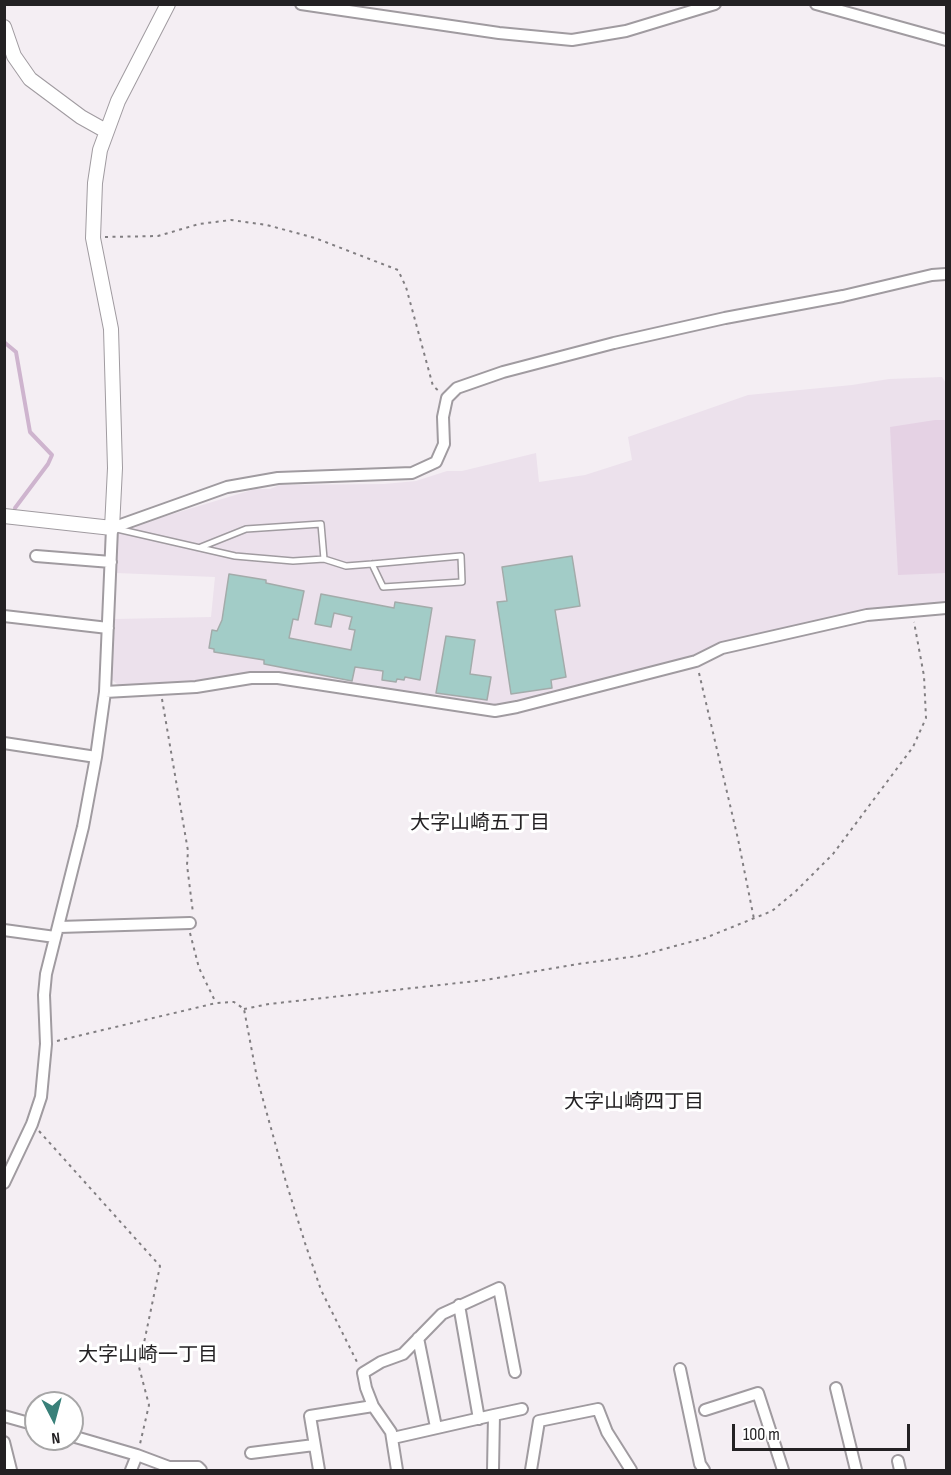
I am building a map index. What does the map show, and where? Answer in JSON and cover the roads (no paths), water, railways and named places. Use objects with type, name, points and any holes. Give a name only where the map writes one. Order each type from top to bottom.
[{"type":"street","points":[[4,1184],[32,1124],[41,1097],[46,1044],[46,974],[83,827],[105,692],[115,468],[111,330],[93,238],[95,183],[100,150],[118,101],[168,4]]},
{"type":"street","points":[[301,4],[499,33],[572,40],[626,31],[715,4]]},
{"type":"street","points":[[816,4],[946,40]]},
{"type":"street","points":[[4,27],[14,56],[30,80],[81,117],[106,131]]},
{"type":"street","points":[[4,516],[112,528],[141,516],[237,486],[278,478],[412,473],[436,462],[444,444],[443,417],[447,398],[457,388],[503,372],[614,343],[725,318],[946,274]]},
{"type":"street","points":[[36,556],[111,562]]},
{"type":"street","points":[[105,692],[196,687],[250,678],[278,678],[495,711],[696,661],[722,648],[867,615],[946,608]]},
{"type":"street","points":[[4,616],[108,628]]},
{"type":"street","points":[[4,743],[96,757]]},
{"type":"street","points":[[4,930],[57,932],[190,923]]},
{"type":"street","points":[[397,1470],[393,1438],[373,1406],[363,1373],[403,1353],[442,1314],[500,1288],[515,1372]]},
{"type":"street","points":[[459,1305],[479,1419]]},
{"type":"street","points":[[418,1338],[436,1427]]},
{"type":"street","points":[[680,1369],[700,1464],[704,1470]]},
{"type":"street","points":[[836,1388],[856,1470]]},
{"type":"street","points":[[705,1410],[758,1393],[783,1470]]},
{"type":"street","points":[[320,1470],[310,1416],[373,1406]]},
{"type":"street","points":[[393,1438],[522,1409]]},
{"type":"street","points":[[531,1470],[539,1421],[598,1409],[607,1432],[631,1470]]},
{"type":"street","points":[[493,1470],[494,1415]]},
{"type":"street","points":[[4,1416],[24,1422]]},
{"type":"street","points":[[84,1440],[137,1455],[168,1469],[198,1467],[201,1470]]},
{"type":"street","points":[[4,1442],[11,1470]]},
{"type":"street","points":[[251,1452],[314,1445]]},
{"type":"street","points":[[131,1470],[137,1455]]},
{"type":"lane","points":[[201,547],[246,529],[321,524],[324,559]]},
{"type":"lane","points":[[112,528],[235,556],[292,561],[324,559],[346,566],[461,556],[462,582],[383,587],[372,564]]},
{"type":"waterway","points":[[4,342],[16,352],[30,432],[52,455],[48,464],[15,508]]},
{"type":"district","name":"大字山崎五丁目","points":[[480,824]]},
{"type":"district","name":"大字山崎四丁目","points":[[634,1103]]},
{"type":"district","name":"大字山崎一丁目","points":[[148,1356]]}]
